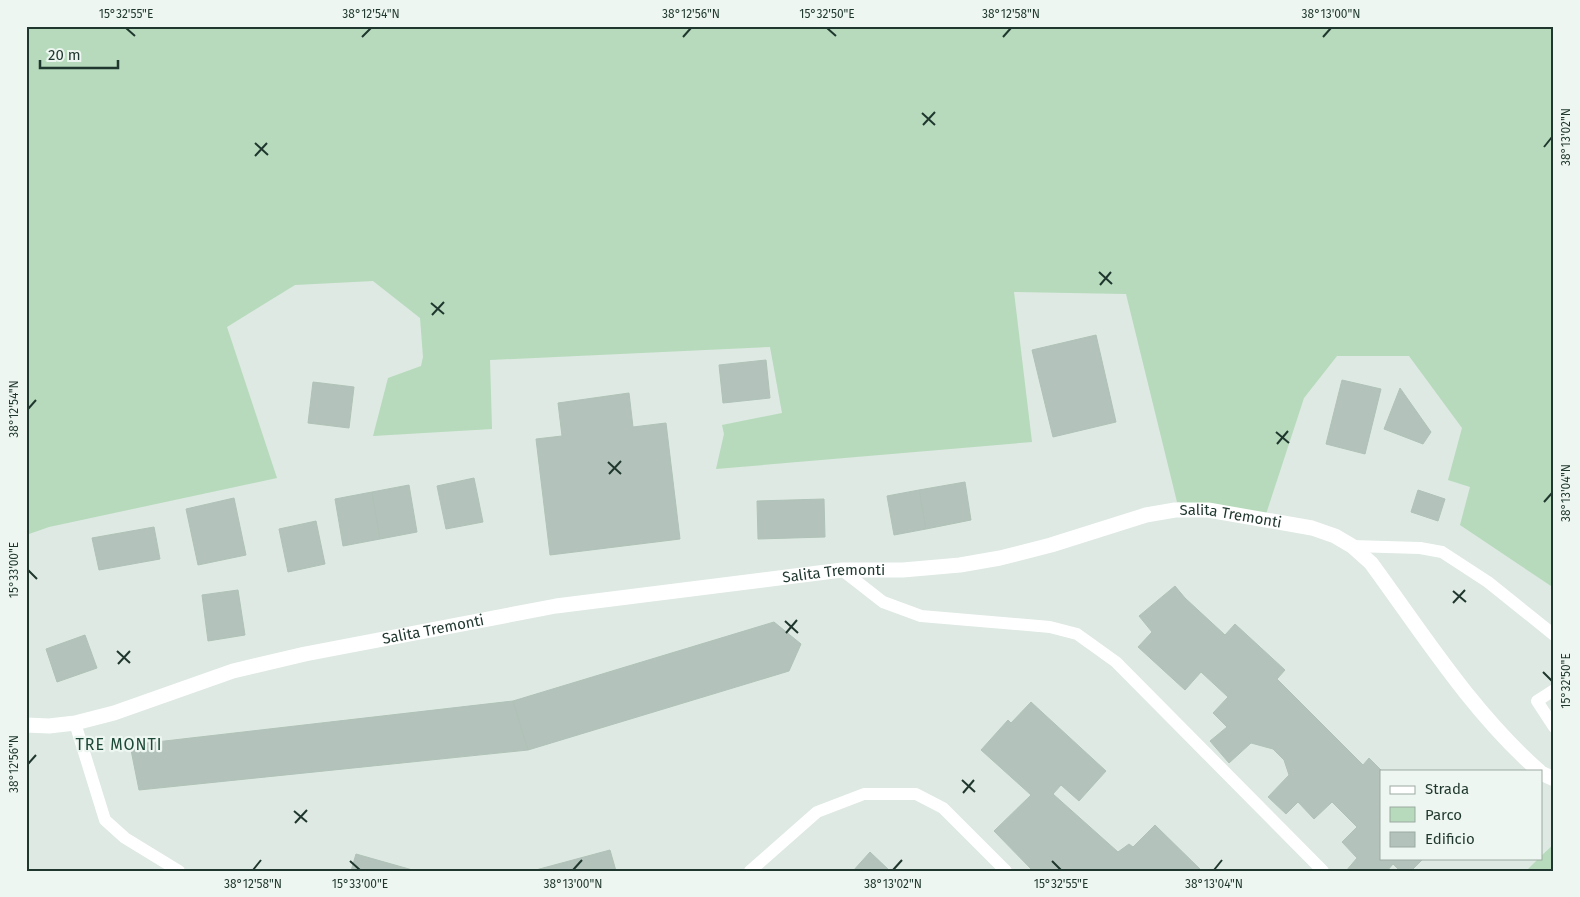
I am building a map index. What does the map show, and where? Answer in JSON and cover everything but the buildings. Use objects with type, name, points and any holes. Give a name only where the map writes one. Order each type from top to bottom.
[{"type":"street","name":"Salita Tremonti","points":[[26,725],[49,726],[75,723],[114,713],[233,671],[305,654],[556,606],[842,570],[903,570],[960,565],[1000,558],[1051,545],[1146,515],[1174,510],[1208,510],[1312,528],[1335,536],[1352,546],[1371,563],[1468,697],[1515,750],[1538,770]]},
{"type":"street","name":"Salita Tremonti","points":[[1542,773],[1554,779]]},
{"type":"lane","points":[[1352,546],[1420,548],[1442,552],[1488,582],[1554,635]]},
{"type":"lane","points":[[842,570],[884,602],[921,616],[1050,627],[1077,634],[1116,662],[1322,871]]},
{"type":"lane","points":[[1554,690],[1537,701],[1554,727]]},
{"type":"lane","points":[[75,723],[105,820],[126,838],[179,871]]},
{"type":"lane","points":[[750,871],[817,812],[864,794],[916,794],[943,808],[1006,871]]},
{"type":"green space","points":[[26,26],[1554,26],[1554,588],[1460,525],[1470,487],[1448,480],[1462,428],[1409,356],[1337,356],[1304,398],[1266,514],[1177,502],[1126,294],[1014,292],[1032,442],[716,469],[724,434],[722,425],[782,413],[770,347],[490,360],[492,429],[373,436],[388,378],[421,366],[423,357],[420,318],[373,281],[295,285],[227,327],[277,478],[49,527],[26,535]]},
{"type":"green space","points":[[1554,844],[1554,871],[1526,871],[1537,860],[1542,860],[1542,855]]},
{"type":"district","name":"TRE MONTI","points":[[119,744]]}]
